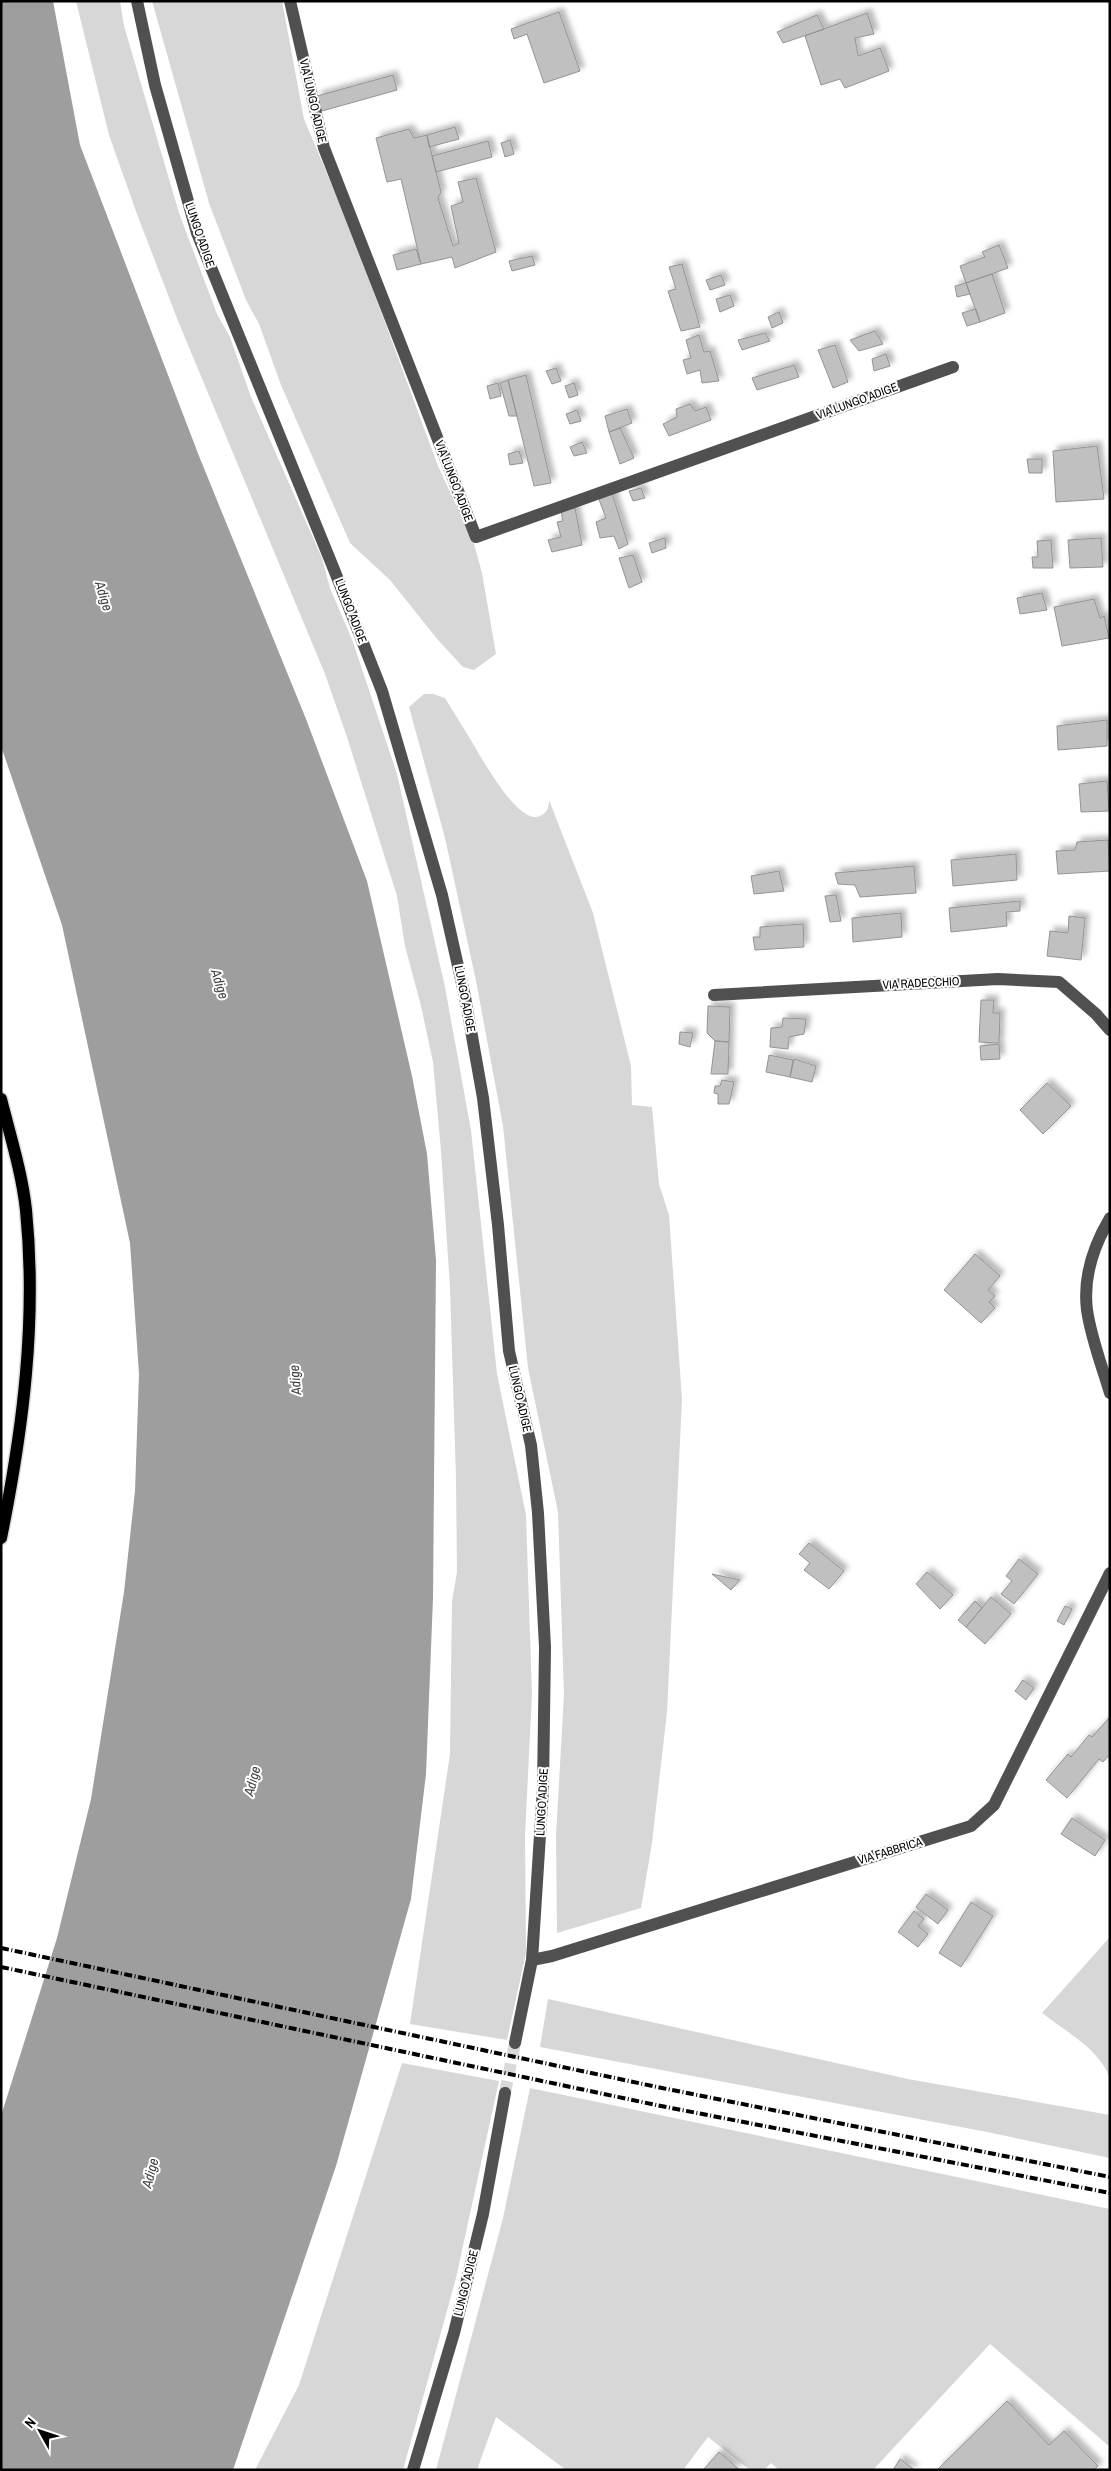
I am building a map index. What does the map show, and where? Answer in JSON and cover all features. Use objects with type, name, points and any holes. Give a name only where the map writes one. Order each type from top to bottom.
[{"type":"main road","points":[[1,1099],[26,1208],[30,1275],[26,1393],[16,1464],[1,1538]]},
{"type":"street","name":"LUNGO ADIGE","points":[[137,1],[155,86],[197,232],[382,692],[442,896],[465,997],[484,1108],[498,1225],[509,1350],[531,1446],[538,1513],[545,1647],[544,1788],[532,1960],[515,2043]]},
{"type":"street","name":"VIA LUNGO ADIGE","points":[[290,1],[324,148],[476,537],[953,367]]},
{"type":"street","name":"VIA RADECCHIO","points":[[714,995],[998,979],[1059,982],[1096,1014],[1110,1030]]},
{"type":"street","points":[[1110,1218],[1097,1240],[1088,1280],[1087,1303],[1087,1310],[1110,1393]]},
{"type":"street","name":"VIA FABBRICA","points":[[532,1960],[552,1956],[970,1826],[994,1805],[1110,1573]]},
{"type":"street","name":"LUNGO ADIGE","points":[[413,2470],[454,2333],[483,2214],[504,2093]]},
{"type":"shaded area","points":[[76,1],[120,1],[124,26],[179,213],[217,314],[230,337],[251,397],[322,558],[330,588],[353,642],[397,774],[445,987],[471,1130],[497,1374],[526,1515],[532,1694],[525,1836],[526,1953],[507,2040],[410,2024],[450,1754],[452,1601],[457,1572],[450,1287],[433,1062],[405,946],[397,896],[347,737],[325,674],[178,321],[137,214],[109,135]]},
{"type":"shaded area","points":[[152,1],[282,1],[304,119],[352,233],[438,466],[456,505],[469,526],[482,573],[496,654],[474,670],[463,667],[438,640],[390,580],[350,543],[281,385],[259,324],[246,300],[209,203]]},
{"type":"shaded area","points":[[424,694],[433,694],[445,698],[500,787],[521,811],[531,816],[540,816],[547,810],[549,800],[593,913],[631,1066],[632,1105],[652,1107],[659,1184],[669,1215],[682,1399],[667,1712],[652,1843],[641,1908],[557,1933],[556,1836],[564,1694],[558,1512],[528,1368],[503,1126],[476,981],[445,838],[409,707]]},
{"type":"shaded area","points":[[1110,1937],[1110,2079],[1099,2059],[1091,2050],[1042,2013]]},
{"type":"shaded area","points":[[548,1999],[908,2079],[1110,2115],[1110,2158],[987,2132],[540,2047]]},
{"type":"shaded area","points":[[402,2063],[499,2081],[456,2278],[403,2470],[255,2470],[299,2385]]},
{"type":"shaded area","points":[[530,2088],[1110,2209],[1110,2447],[990,2344],[873,2470],[779,2470],[771,2463],[764,2470],[750,2470],[708,2437],[683,2470],[566,2470],[496,2417],[477,2470],[436,2470],[503,2218]]},
{"type":"water","name":"Adige","points":[[1,1],[53,1],[80,145],[199,456],[306,719],[367,881],[412,1076],[427,1154],[436,1260],[433,1598],[426,1774],[411,1899],[336,2166],[233,2470],[1,2470],[1,2116],[57,1938],[91,1799],[124,1592],[135,1491],[139,1374],[130,1243],[62,925],[1,746]]},
{"type":"building","points":[[559,12],[580,71],[544,83],[527,34],[514,39],[511,29]]},
{"type":"building","points":[[867,13],[874,34],[855,38],[858,56],[880,48],[889,71],[845,88],[840,79],[821,85],[805,36]]},
{"type":"building","points":[[817,15],[824,29],[783,43],[777,32]]},
{"type":"building","points":[[393,75],[397,90],[322,111],[317,96]]},
{"type":"building","points":[[455,127],[459,139],[429,147],[427,135]]},
{"type":"building","points":[[409,129],[414,138],[427,135],[441,192],[438,198],[453,246],[459,243],[451,206],[463,202],[458,182],[476,178],[496,252],[455,268],[452,257],[421,264],[401,179],[387,182],[376,138]]},
{"type":"building","points":[[510,140],[514,154],[505,157],[501,143]]},
{"type":"building","points":[[488,141],[492,157],[436,172],[432,156]]},
{"type":"building","points":[[999,245],[1008,268],[966,283],[960,266],[985,257],[982,252]]},
{"type":"building","points":[[416,249],[421,264],[397,270],[393,255]]},
{"type":"building","points":[[532,256],[535,265],[512,271],[509,261]]},
{"type":"building","points":[[682,264],[700,327],[681,331],[668,291],[676,289],[669,267]]},
{"type":"building","points":[[992,274],[1005,313],[980,322],[966,283]]},
{"type":"building","points":[[721,275],[725,285],[710,290],[706,280]]},
{"type":"building","points":[[966,283],[970,294],[957,297],[955,286]]},
{"type":"building","points":[[730,295],[734,306],[720,312],[716,299]]},
{"type":"building","points":[[976,309],[980,322],[967,326],[962,313]]},
{"type":"building","points":[[779,312],[783,323],[772,328],[768,317]]},
{"type":"building","points":[[875,331],[883,344],[859,351],[850,340]]},
{"type":"building","points":[[765,333],[770,341],[742,350],[738,340]]},
{"type":"building","points":[[699,335],[704,352],[710,351],[719,381],[702,383],[700,370],[687,374],[683,360],[691,358],[686,340]]},
{"type":"building","points":[[835,345],[848,382],[833,388],[818,350]]},
{"type":"building","points":[[886,354],[890,366],[874,371],[872,359]]},
{"type":"building","points":[[794,365],[799,377],[757,390],[752,378]]},
{"type":"building","points":[[556,368],[561,381],[552,384],[546,371]]},
{"type":"building","points":[[526,375],[551,483],[534,486],[508,380]]},
{"type":"building","points":[[508,380],[517,416],[509,416],[500,383]]},
{"type":"building","points":[[498,383],[501,396],[490,399],[487,386]]},
{"type":"building","points":[[574,383],[578,395],[569,398],[565,386]]},
{"type":"building","points":[[690,404],[695,411],[706,407],[711,420],[669,436],[663,424],[677,417],[676,409]]},
{"type":"building","points":[[627,409],[632,423],[609,432],[605,416]]},
{"type":"building","points":[[577,410],[581,421],[570,424],[566,414]]},
{"type":"building","points":[[620,428],[634,458],[620,464],[609,432]]},
{"type":"building","points":[[582,442],[587,453],[574,456],[570,447]]},
{"type":"building","points":[[1097,446],[1104,499],[1056,502],[1053,451]]},
{"type":"building","points":[[519,451],[523,463],[510,465],[508,454]]},
{"type":"building","points":[[1027,459],[1042,459],[1042,473],[1029,473]]},
{"type":"building","points":[[641,488],[645,498],[633,501],[629,491]]},
{"type":"building","points":[[612,493],[628,544],[619,549],[614,536],[600,538],[596,522],[606,518],[598,497]]},
{"type":"building","points":[[575,508],[582,545],[552,552],[548,540],[561,537],[557,522],[563,521],[561,511]]},
{"type":"building","points":[[665,538],[666,548],[652,553],[649,543]]},
{"type":"building","points":[[1101,538],[1103,567],[1070,568],[1068,540]]},
{"type":"building","points":[[1051,540],[1053,568],[1033,568],[1032,557],[1038,557],[1037,541]]},
{"type":"building","points":[[633,555],[642,582],[629,588],[619,558]]},
{"type":"building","points":[[1042,593],[1047,610],[1020,614],[1017,598]]},
{"type":"building","points":[[1094,599],[1100,618],[1104,616],[1109,638],[1062,646],[1054,607]]},
{"type":"building","points":[[1107,720],[1107,746],[1058,750],[1057,726]]},
{"type":"building","points":[[1107,781],[1109,811],[1081,812],[1079,784]]},
{"type":"building","points":[[1108,840],[1110,871],[1058,874],[1056,851],[1075,850],[1077,842]]},
{"type":"building","points":[[1016,854],[1017,880],[953,886],[951,860]]},
{"type":"building","points":[[914,866],[916,893],[860,897],[855,885],[838,884],[835,873]]},
{"type":"building","points":[[779,871],[784,891],[754,894],[751,876]]},
{"type":"building","points":[[836,895],[841,921],[830,922],[825,896]]},
{"type":"building","points":[[1020,901],[1020,911],[1006,912],[1007,926],[951,932],[949,908]]},
{"type":"building","points":[[901,913],[902,937],[853,942],[852,918]]},
{"type":"building","points":[[1069,916],[1085,918],[1081,960],[1047,956],[1050,931],[1068,933]]},
{"type":"building","points":[[803,924],[804,947],[755,950],[753,937],[760,937],[760,927]]},
{"type":"building","points":[[981,1000],[994,1000],[993,1013],[1000,1013],[999,1043],[979,1042]]},
{"type":"building","points":[[708,1006],[730,1007],[729,1042],[715,1041],[707,1033]]},
{"type":"building","points":[[783,1018],[806,1019],[804,1034],[789,1037],[788,1049],[770,1047],[771,1028],[782,1027]]},
{"type":"building","points":[[680,1032],[693,1033],[690,1047],[679,1044]]},
{"type":"building","points":[[715,1041],[729,1042],[728,1074],[711,1074]]},
{"type":"building","points":[[999,1044],[1000,1059],[981,1060],[980,1046]]},
{"type":"building","points":[[769,1055],[793,1060],[790,1077],[766,1072]]},
{"type":"building","points":[[794,1059],[816,1066],[812,1082],[790,1077]]},
{"type":"building","points":[[722,1080],[734,1082],[729,1104],[718,1104],[718,1094],[714,1093],[715,1086],[720,1086]]},
{"type":"building","points":[[1047,1083],[1071,1106],[1043,1134],[1020,1110]]},
{"type":"building","points":[[975,1254],[1000,1276],[988,1290],[995,1296],[989,1302],[995,1308],[981,1323],[944,1290]]},
{"type":"building","points":[[809,1543],[844,1571],[829,1589],[804,1570],[810,1563],[799,1554]]},
{"type":"building","points":[[1019,1559],[1038,1574],[1014,1604],[1001,1594],[1012,1581],[1006,1576]]},
{"type":"building","points":[[927,1572],[953,1595],[940,1609],[916,1584]]},
{"type":"building","points":[[712,1574],[740,1580],[731,1590]]},
{"type":"building","points":[[991,1597],[1011,1614],[985,1644],[966,1627]]},
{"type":"building","points":[[975,1601],[982,1608],[966,1627],[958,1620]]},
{"type":"building","points":[[1065,1606],[1072,1609],[1064,1625],[1057,1621]]},
{"type":"building","points":[[1023,1680],[1034,1688],[1026,1700],[1015,1691]]},
{"type":"building","points":[[1109,1718],[1110,1754],[1103,1762],[1099,1759],[1067,1798],[1046,1780],[1068,1754],[1071,1757],[1089,1735],[1092,1737]]},
{"type":"building","points":[[1072,1818],[1105,1840],[1095,1856],[1061,1834]]},
{"type":"building","points":[[926,1894],[948,1910],[938,1924],[916,1907]]},
{"type":"building","points":[[971,1902],[993,1916],[961,1967],[939,1953]]},
{"type":"building","points":[[914,1911],[924,1919],[918,1926],[928,1934],[918,1947],[898,1932]]},
{"type":"building","points":[[1007,2401],[1049,2445],[1064,2431],[1098,2466],[1094,2470],[937,2470]]},
{"type":"building","points":[[719,2452],[740,2470],[703,2470]]},
{"type":"building","points":[[900,2459],[915,2470],[893,2470]]},
{"type":"tunnel","points":[[505,2093],[515,2043]]},
{"type":"railway","points":[[1,1948],[662,2088],[1110,2177]]},
{"type":"railway","points":[[1,1967],[661,2106],[1110,2193]]}]
